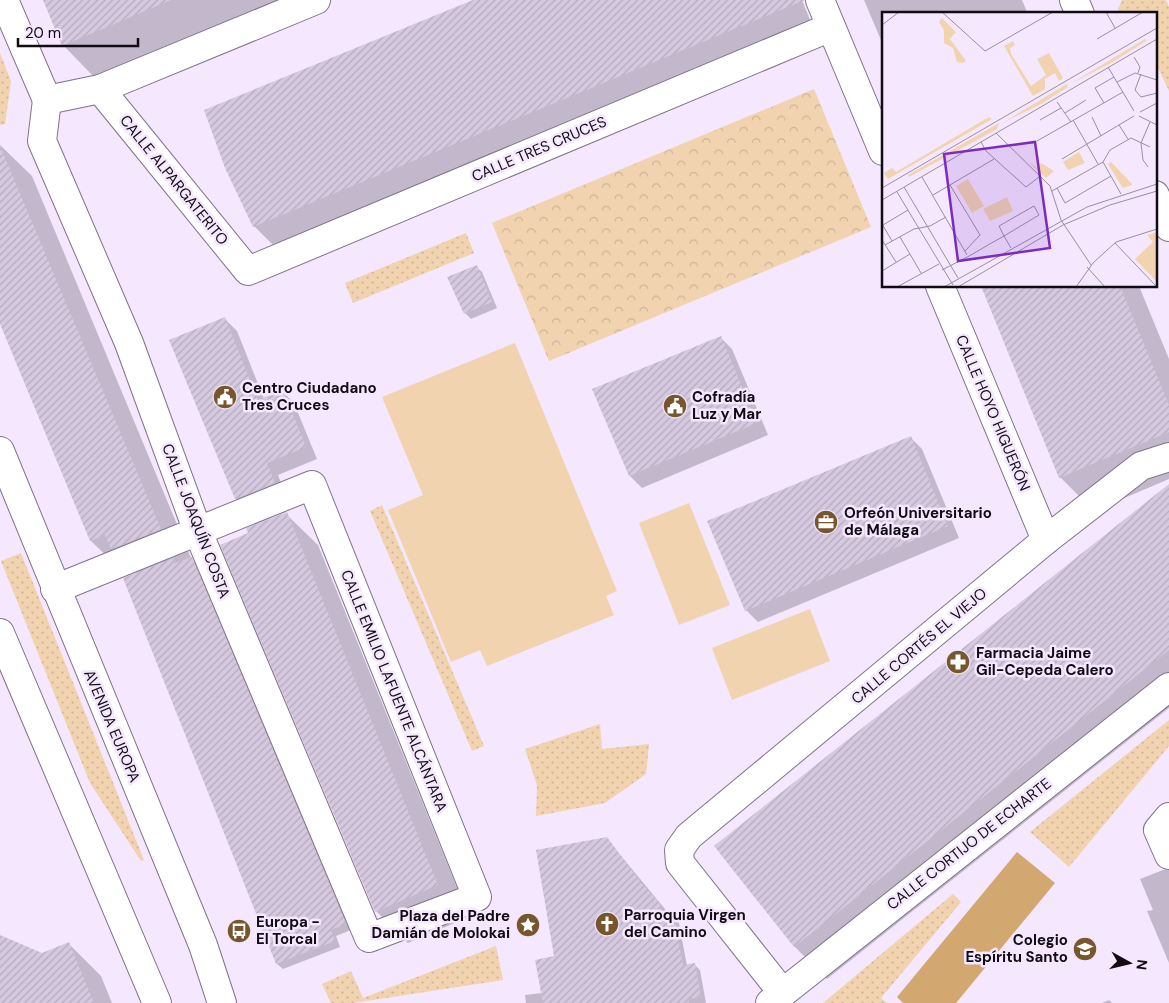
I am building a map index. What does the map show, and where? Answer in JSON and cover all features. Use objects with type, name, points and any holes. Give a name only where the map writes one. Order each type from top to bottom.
[{"type":"street","points":[[4,0],[47,100],[100,89],[316,0]]},
{"type":"street","points":[[820,0],[882,149]]},
{"type":"street","points":[[1074,0],[1079,12]]},
{"type":"street","name":"CALLE TRES CRUCES","points":[[248,271],[831,27]]},
{"type":"street","name":"CALLE ALPARGATERITO","points":[[100,89],[248,271]]},
{"type":"street","name":"CALLE JOAQUÍN COSTA","points":[[47,100],[42,141],[129,343],[198,532],[369,938]]},
{"type":"street","points":[[1156,197],[1169,228]]},
{"type":"street","name":"CALLE HOYO HIGUERÓN","points":[[941,288],[1046,540]]},
{"type":"street","name":"AVENIDA EUROPA","points":[[0,450],[55,589],[186,904],[222,1003]]},
{"type":"street","name":"CALLE CORTÉS EL VIEJO","points":[[776,997],[680,863],[679,850],[689,836],[1046,540],[1142,466],[1169,457]]},
{"type":"street","name":"CALLE EMILIO LAFUENTE ALCÁNTARA","points":[[198,532],[312,485],[476,897],[369,938]]},
{"type":"street","points":[[55,589],[198,532]]},
{"type":"street","points":[[0,633],[157,1003]]},
{"type":"street","name":"CALLE CORTIJO DE ECHARTE","points":[[776,997],[1169,687]]},
{"type":"street","points":[[1169,817],[1158,830],[1169,855]]},
{"type":"green space","points":[[1122,0],[1166,0],[1169,7],[1169,91],[1159,70],[1156,69],[1156,12],[1119,12]]},
{"type":"green space","points":[[0,53],[11,81],[5,124],[0,125]]},
{"type":"green space","points":[[814,89],[871,227],[549,361],[492,223]]},
{"type":"green space","points":[[466,233],[474,253],[353,303],[345,283]]},
{"type":"green space","points":[[515,343],[617,591],[606,596],[614,615],[487,666],[480,650],[451,662],[388,510],[423,495],[382,397]]},
{"type":"green space","points":[[689,503],[730,605],[679,625],[639,523]]},
{"type":"green space","points":[[382,505],[484,746],[472,751],[370,511]]},
{"type":"green space","points":[[21,553],[144,860],[141,861],[90,783],[1,561]]},
{"type":"green space","points":[[810,609],[830,661],[732,700],[712,648]]},
{"type":"green space","points":[[1169,720],[1169,746],[1069,867],[1030,832]]},
{"type":"green space","points":[[600,724],[602,749],[649,744],[646,774],[605,803],[536,816],[537,785],[525,749]]},
{"type":"green space","points":[[953,894],[961,902],[881,998],[887,1003],[823,1003]]},
{"type":"green space","points":[[496,946],[503,980],[353,1003],[331,1003],[322,984],[351,971],[363,998]]},
{"type":"shaded area","points":[[1017,852],[1055,883],[956,1003],[903,1003],[897,997]]},
{"type":"building","points":[[43,0],[171,0],[62,46]]},
{"type":"building","points":[[473,0],[805,0],[253,227],[225,168],[204,110]]},
{"type":"building","points":[[0,146],[161,529],[111,549],[105,535],[90,541],[0,324]]},
{"type":"building","points":[[477,265],[492,302],[464,314],[447,277]]},
{"type":"building","points":[[982,288],[1121,288],[1169,405],[1169,432],[1059,478]]},
{"type":"building","name":"Centro Ciudadano Tres Cruces","points":[[225,317],[258,400],[283,389],[306,447],[267,463],[275,483],[235,499],[169,340]]},
{"type":"building","name":"Cofradía Luz y Mar","points":[[721,336],[757,423],[629,476],[592,389]]},
{"type":"building","points":[[911,436],[948,526],[745,611],[707,521]]},
{"type":"building","points":[[1169,484],[1169,650],[794,947],[714,846]]},
{"type":"building","points":[[287,512],[438,885],[375,912],[220,545],[248,533],[246,528]]},
{"type":"building","points":[[192,557],[346,924],[331,930],[335,941],[276,964],[123,578],[173,558],[175,563]]},
{"type":"building","name":"Parroquia Virgen del Camino","points":[[607,837],[642,884],[659,902],[664,919],[674,916],[683,965],[695,963],[701,997],[688,999],[689,1003],[543,1003],[535,960],[554,956],[536,850]]},
{"type":"building","points":[[0,935],[42,953],[69,942],[94,1003],[0,1003]]},
{"type":"place","name":"Centro Ciudadano Tres Cruces","points":[[225,397]]},
{"type":"place","name":"Cofradía Luz y Mar","points":[[675,406]]},
{"type":"place","name":"Orfeón Universitario de Málaga","points":[[826,522]]},
{"type":"place","name":"Farmacia Jaime Gil-Cepeda Calero","points":[[958,662]]},
{"type":"place","name":"Parroquia Virgen del Camino","points":[[607,924]]},
{"type":"place","name":"Plaza del Padre Damián de Molokai","points":[[528,925]]},
{"type":"place","name":"Europa - El Torcal","points":[[239,931]]},
{"type":"place","name":"Colegio Espíritu Santo","points":[[1085,949]]}]
